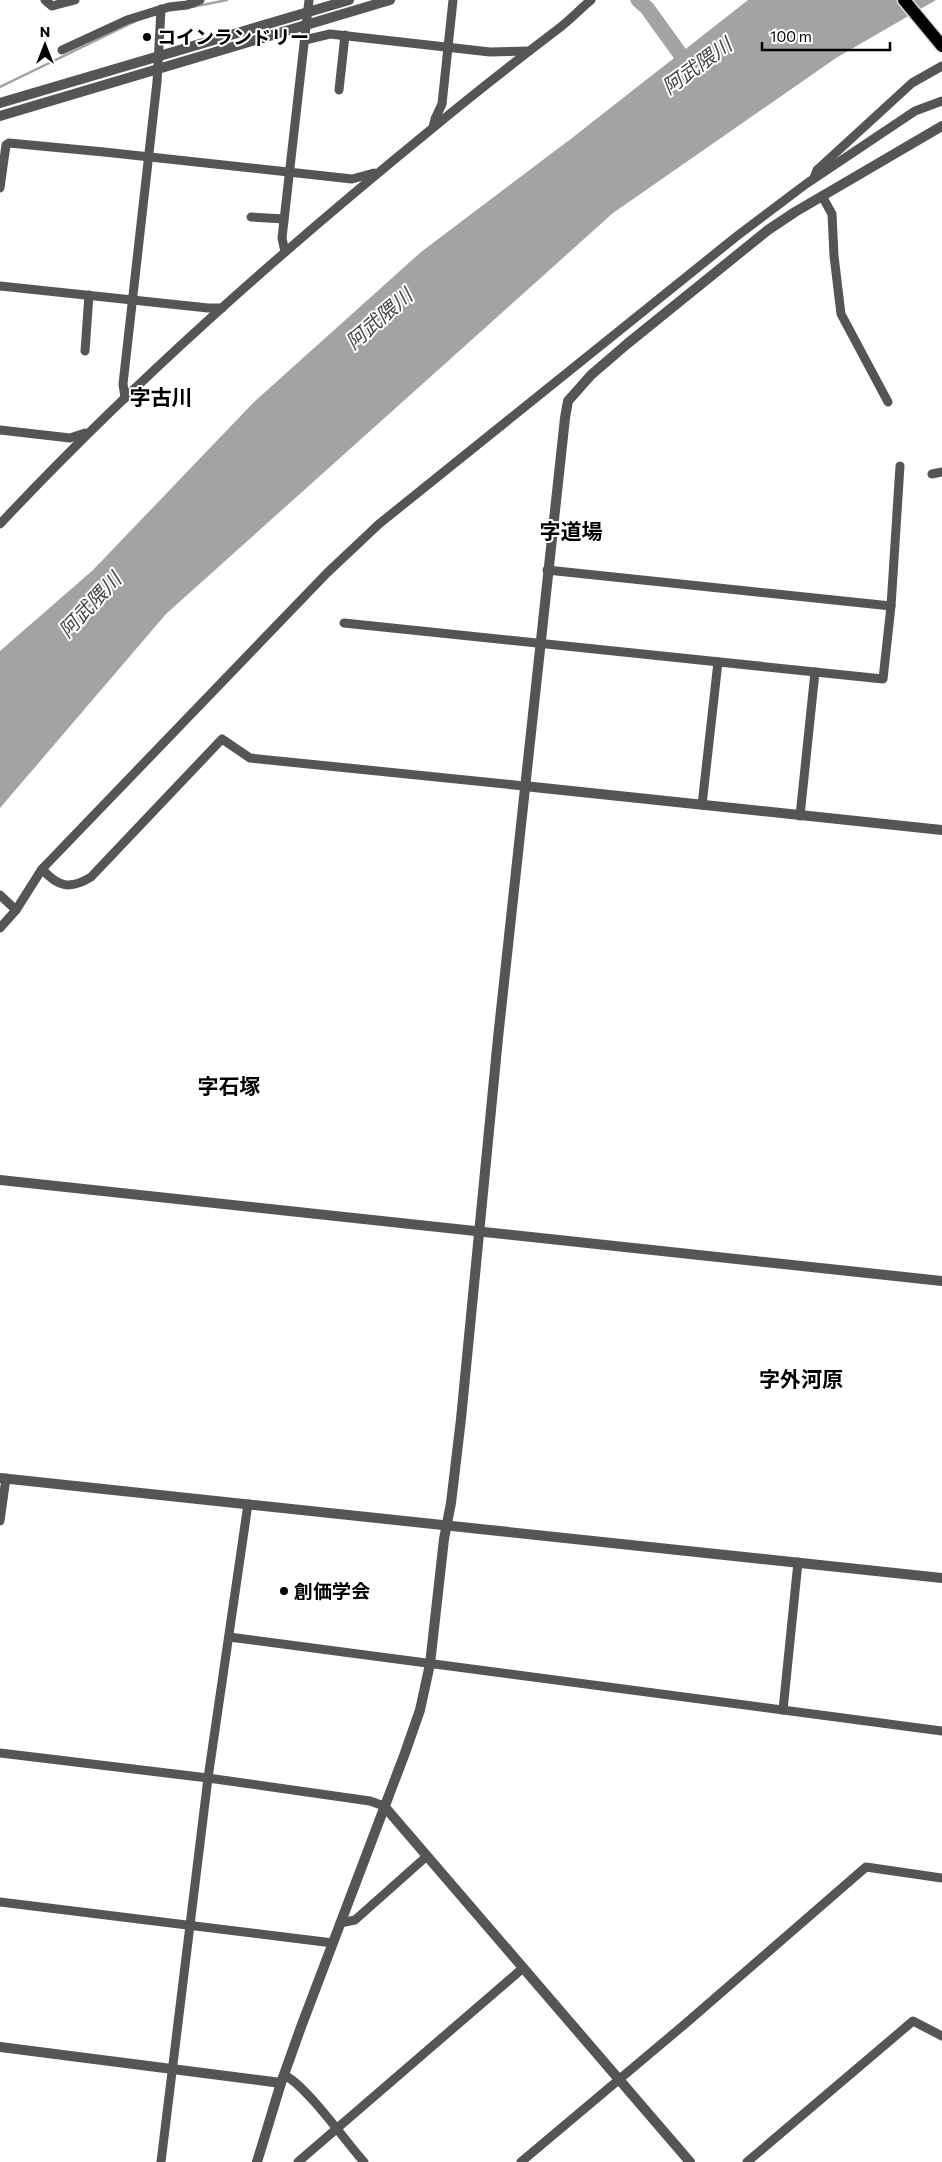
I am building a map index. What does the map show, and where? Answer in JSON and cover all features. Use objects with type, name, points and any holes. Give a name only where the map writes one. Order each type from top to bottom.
[{"type":"main road","points":[[904,0],[942,46]]},
{"type":"street","points":[[45,0],[52,6],[75,0]]},
{"type":"street","points":[[285,252],[282,238],[309,0]]},
{"type":"street","points":[[0,103],[349,0]]},
{"type":"street","points":[[0,116],[390,0]]},
{"type":"street","points":[[433,127],[442,104],[453,0]]},
{"type":"street","points":[[0,524],[125,398],[285,252],[380,170],[591,0]]},
{"type":"street","points":[[62,50],[127,20],[197,1]]},
{"type":"street","points":[[125,398],[123,384],[158,68],[162,9]]},
{"type":"street","points":[[305,40],[330,34],[490,52],[529,51]]},
{"type":"street","points":[[339,90],[345,35]]},
{"type":"street","points":[[813,179],[817,170],[912,83],[942,66]]},
{"type":"street","points":[[0,928],[13,907],[42,869],[327,573],[379,524],[737,236],[813,179],[915,111],[942,101]]},
{"type":"street","points":[[257,2162],[283,2079],[420,1710],[430,1664],[475,1289],[478,1232],[524,786],[547,570],[568,402],[575,392],[627,344],[768,230],[942,126]]},
{"type":"street","points":[[0,188],[4,152],[6,145],[9,144],[148,156],[290,174],[352,179],[380,170]]},
{"type":"street","points":[[822,196],[832,214],[834,256],[841,314],[888,402]]},
{"type":"street","points":[[251,217],[284,219]]},
{"type":"street","points":[[0,286],[133,301],[222,308]]},
{"type":"street","points":[[84,351],[89,296]]},
{"type":"street","points":[[0,430],[70,438],[88,434]]},
{"type":"street","points":[[344,623],[883,679],[891,606],[900,466]]},
{"type":"street","points":[[932,474],[942,472]]},
{"type":"street","points":[[547,570],[891,606]]},
{"type":"street","points":[[702,805],[718,662]]},
{"type":"street","points":[[800,816],[815,672]]},
{"type":"street","points":[[42,869],[53,880],[67,886],[80,884],[91,876],[222,739],[250,758],[942,830]]},
{"type":"street","points":[[0,895],[13,907]]},
{"type":"street","points":[[0,1180],[942,1281]]},
{"type":"street","points":[[0,1521],[3,1478],[942,1578]]},
{"type":"street","points":[[161,2162],[208,1778],[248,1504]]},
{"type":"street","points":[[783,1710],[798,1562]]},
{"type":"street","points":[[229,1638],[942,1731]]},
{"type":"street","points":[[0,1753],[208,1778],[370,1801],[384,1806],[690,2162]]},
{"type":"street","points":[[340,1924],[355,1920],[427,1856]]},
{"type":"street","points":[[521,2162],[685,2024],[866,1867],[942,1878]]},
{"type":"street","points":[[0,1902],[190,1927],[333,1943]]},
{"type":"street","points":[[298,2162],[523,1968]]},
{"type":"street","points":[[747,2162],[914,2021],[942,2036]]},
{"type":"street","points":[[0,2047],[173,2068],[293,2079],[364,2162]]},
{"type":"water","name":"阿武隈川","points":[[748,0],[936,0],[836,58],[613,213],[166,614],[0,808],[0,651],[93,570],[253,403],[421,252],[572,138]]},
{"type":"waterway","points":[[192,7],[227,0]]},
{"type":"waterway","name":"阿武隈川","points":[[638,0],[647,8],[691,69]]},
{"type":"waterway","points":[[0,87],[136,21]]},
{"type":"place","name":"コインランドリー","points":[[147,37]]},
{"type":"place","name":"創価学会","points":[[284,1591]]},
{"type":"district","name":"字古川","points":[[161,398]]},
{"type":"district","name":"字道場","points":[[571,532]]},
{"type":"district","name":"字石塚","points":[[229,1087]]},
{"type":"district","name":"字外河原","points":[[801,1380]]}]
